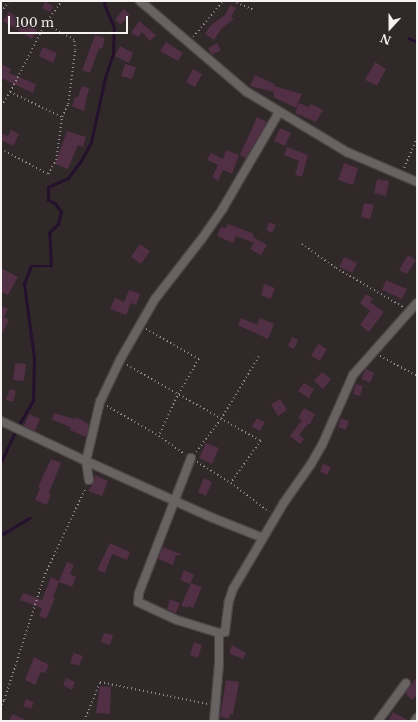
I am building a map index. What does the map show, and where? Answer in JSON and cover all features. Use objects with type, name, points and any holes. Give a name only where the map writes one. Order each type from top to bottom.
[{"type":"street","points":[[140,1],[247,92],[347,152],[417,182]]},
{"type":"street","points":[[89,480],[86,462],[100,402],[120,360],[155,299],[201,240],[223,208],[280,112]]},
{"type":"street","points":[[191,458],[139,593],[138,602],[177,620],[219,633],[226,632],[229,601],[233,589],[283,504],[311,464],[322,445],[353,375],[417,302]]},
{"type":"street","points":[[1,421],[86,462],[263,538]]},
{"type":"street","points":[[214,721],[219,664],[219,633]]},
{"type":"street","points":[[378,721],[406,683]]},
{"type":"path","points":[[1,12],[8,1]]},
{"type":"path","points":[[1,106],[10,92],[45,24],[62,1]]},
{"type":"path","points":[[189,42],[223,1]]},
{"type":"path","points":[[233,1],[254,10]]},
{"type":"path","points":[[1,149],[48,174],[56,160],[62,117],[68,104],[75,50],[74,40],[45,24]]},
{"type":"path","points":[[10,92],[62,117]]},
{"type":"path","points":[[402,176],[417,138]]},
{"type":"path","points":[[302,244],[336,268],[410,311]]},
{"type":"path","points":[[139,325],[199,359],[179,393],[159,436]]},
{"type":"path","points":[[373,352],[417,376]]},
{"type":"path","points":[[191,458],[221,418],[259,356]]},
{"type":"path","points":[[120,360],[261,441],[231,483]]},
{"type":"path","points":[[1,706],[45,574],[89,480]]},
{"type":"path","points":[[84,721],[100,682],[215,706]]},
{"type":"building","points":[[45,2],[53,6],[50,12],[42,8]]},
{"type":"building","points":[[230,5],[236,8],[231,17],[234,19],[221,29],[214,40],[205,34],[210,26],[225,15]]},
{"type":"building","points":[[124,9],[130,15],[120,25],[115,19]]},
{"type":"building","points":[[9,12],[21,20],[20,21],[37,30],[32,39],[3,21]]},
{"type":"building","points":[[139,21],[156,35],[150,41],[142,32],[138,37],[131,33]]},
{"type":"building","points":[[95,35],[105,38],[102,49],[99,48],[90,73],[82,70]]},
{"type":"building","points":[[166,42],[183,53],[178,61],[160,51]]},
{"type":"building","points":[[217,43],[221,50],[212,55],[208,48]]},
{"type":"building","points":[[120,46],[133,53],[129,63],[115,56]]},
{"type":"building","points":[[43,47],[57,53],[53,63],[39,56]]},
{"type":"building","points":[[375,62],[386,69],[377,86],[365,80]]},
{"type":"building","points":[[1,64],[11,69],[9,73],[36,84],[33,93],[1,78]]},
{"type":"building","points":[[125,64],[136,67],[132,79],[121,76]]},
{"type":"building","points":[[193,69],[202,74],[195,87],[186,82]]},
{"type":"building","points":[[255,75],[275,84],[274,86],[302,94],[296,108],[273,97],[274,92],[250,86]]},
{"type":"building","points":[[82,86],[89,88],[84,111],[72,106],[75,97],[78,97]]},
{"type":"building","points":[[299,103],[309,107],[311,104],[323,110],[316,122],[295,113]]},
{"type":"building","points":[[257,117],[267,122],[246,158],[240,155]]},
{"type":"building","points":[[280,128],[291,133],[285,146],[274,141]]},
{"type":"building","points":[[11,130],[19,134],[13,146],[1,140],[1,133],[8,136]]},
{"type":"building","points":[[67,131],[86,137],[83,147],[78,145],[68,169],[55,164]]},
{"type":"building","points":[[287,147],[308,155],[302,177],[295,175],[299,161],[284,155]]},
{"type":"building","points":[[226,150],[239,155],[232,174],[223,170],[218,181],[212,177],[218,165],[207,160],[211,153],[223,159]]},
{"type":"building","points":[[344,163],[358,168],[353,185],[338,180]]},
{"type":"building","points":[[377,179],[389,181],[386,196],[374,193]]},
{"type":"building","points":[[364,203],[374,205],[370,219],[361,217]]},
{"type":"building","points":[[269,222],[276,225],[272,233],[266,230]]},
{"type":"building","points":[[228,224],[254,234],[253,237],[267,245],[261,255],[250,249],[254,243],[236,236],[233,243],[217,236],[221,227],[226,228]]},
{"type":"building","points":[[140,244],[150,251],[141,264],[131,257]]},
{"type":"building","points":[[408,255],[416,260],[407,274],[399,270]]},
{"type":"building","points":[[344,257],[357,263],[352,273],[339,267]]},
{"type":"building","points":[[1,268],[18,277],[8,295],[1,292]]},
{"type":"building","points":[[386,280],[407,289],[402,299],[382,290]]},
{"type":"building","points":[[264,284],[275,288],[271,299],[261,295]]},
{"type":"building","points":[[129,290],[140,294],[136,305],[131,303],[126,315],[110,309],[115,298],[124,302]]},
{"type":"building","points":[[366,294],[373,299],[370,302],[384,312],[369,332],[360,325],[370,311],[360,303]]},
{"type":"building","points":[[1,306],[8,309],[4,317],[9,320],[1,336]]},
{"type":"building","points":[[241,318],[257,325],[260,318],[274,324],[268,339],[238,325]]},
{"type":"building","points":[[292,337],[298,340],[294,349],[288,346]]},
{"type":"building","points":[[318,344],[327,349],[320,361],[311,356]]},
{"type":"building","points":[[15,363],[26,364],[24,381],[13,380]]},
{"type":"building","points":[[366,369],[374,373],[370,383],[361,379]]},
{"type":"building","points":[[322,372],[331,379],[323,389],[314,381]]},
{"type":"building","points":[[304,383],[314,389],[309,398],[298,391]]},
{"type":"building","points":[[356,384],[363,386],[360,396],[353,394]]},
{"type":"building","points":[[10,389],[16,391],[13,402],[6,400]]},
{"type":"building","points":[[280,399],[287,410],[278,416],[271,404]]},
{"type":"building","points":[[304,408],[315,414],[310,424],[308,424],[299,435],[304,439],[300,444],[290,436],[302,420],[298,418]]},
{"type":"building","points":[[54,413],[75,419],[76,417],[89,424],[86,437],[70,430],[71,427],[52,420]]},
{"type":"building","points":[[29,414],[40,419],[35,431],[24,426]]},
{"type":"building","points":[[257,418],[265,422],[260,431],[252,427]]},
{"type":"building","points":[[341,418],[349,421],[346,430],[338,427]]},
{"type":"building","points":[[206,443],[219,448],[212,464],[199,458]]},
{"type":"building","points":[[51,459],[61,463],[49,493],[51,494],[47,505],[35,500],[40,488],[38,487]]},
{"type":"building","points":[[323,464],[331,467],[327,475],[320,472]]},
{"type":"building","points":[[95,475],[108,481],[102,496],[88,491],[94,482]]},
{"type":"building","points":[[204,478],[212,482],[206,496],[198,492]]},
{"type":"building","points":[[110,543],[130,552],[127,560],[112,554],[105,573],[97,570]]},
{"type":"building","points":[[163,547],[183,555],[176,555],[173,565],[158,559]]},
{"type":"building","points":[[67,562],[74,565],[70,574],[76,577],[72,587],[59,582],[53,597],[55,598],[46,619],[39,616],[42,608],[20,600],[23,593],[42,600],[51,577],[59,581]]},
{"type":"building","points":[[184,570],[194,575],[190,584],[180,580]]},
{"type":"building","points":[[191,583],[202,587],[193,608],[188,606],[187,608],[181,606]]},
{"type":"building","points":[[170,599],[180,603],[176,613],[167,609]]},
{"type":"building","points":[[104,633],[113,635],[110,645],[101,642]]},
{"type":"building","points":[[194,642],[202,645],[198,658],[190,655]]},
{"type":"building","points":[[232,645],[246,653],[243,659],[229,653]]},
{"type":"building","points":[[74,653],[83,656],[79,666],[70,663]]},
{"type":"building","points":[[34,657],[49,665],[45,673],[41,672],[35,685],[25,680]]},
{"type":"building","points":[[417,677],[417,695],[412,700],[405,693]]},
{"type":"building","points":[[66,678],[75,682],[72,690],[63,685]]},
{"type":"building","points":[[226,680],[239,682],[233,715],[230,714],[229,719],[220,717]]},
{"type":"building","points":[[100,686],[111,687],[110,714],[96,713]]},
{"type":"building","points":[[26,699],[34,702],[31,709],[23,706]]},
{"type":"building","points":[[393,712],[409,721],[388,721]]},
{"type":"building","points":[[12,714],[28,721],[9,721]]},
{"type":"waterway","points":[[1,462],[16,430],[33,401],[34,358],[24,284],[31,266],[51,266],[49,233],[58,224],[61,212],[55,204],[48,200],[48,187],[68,178],[81,161],[91,142],[105,78],[113,53],[114,28],[104,5],[105,1]]},
{"type":"waterway","points":[[409,38],[417,42]]},
{"type":"waterway","points":[[1,535],[29,518]]}]
